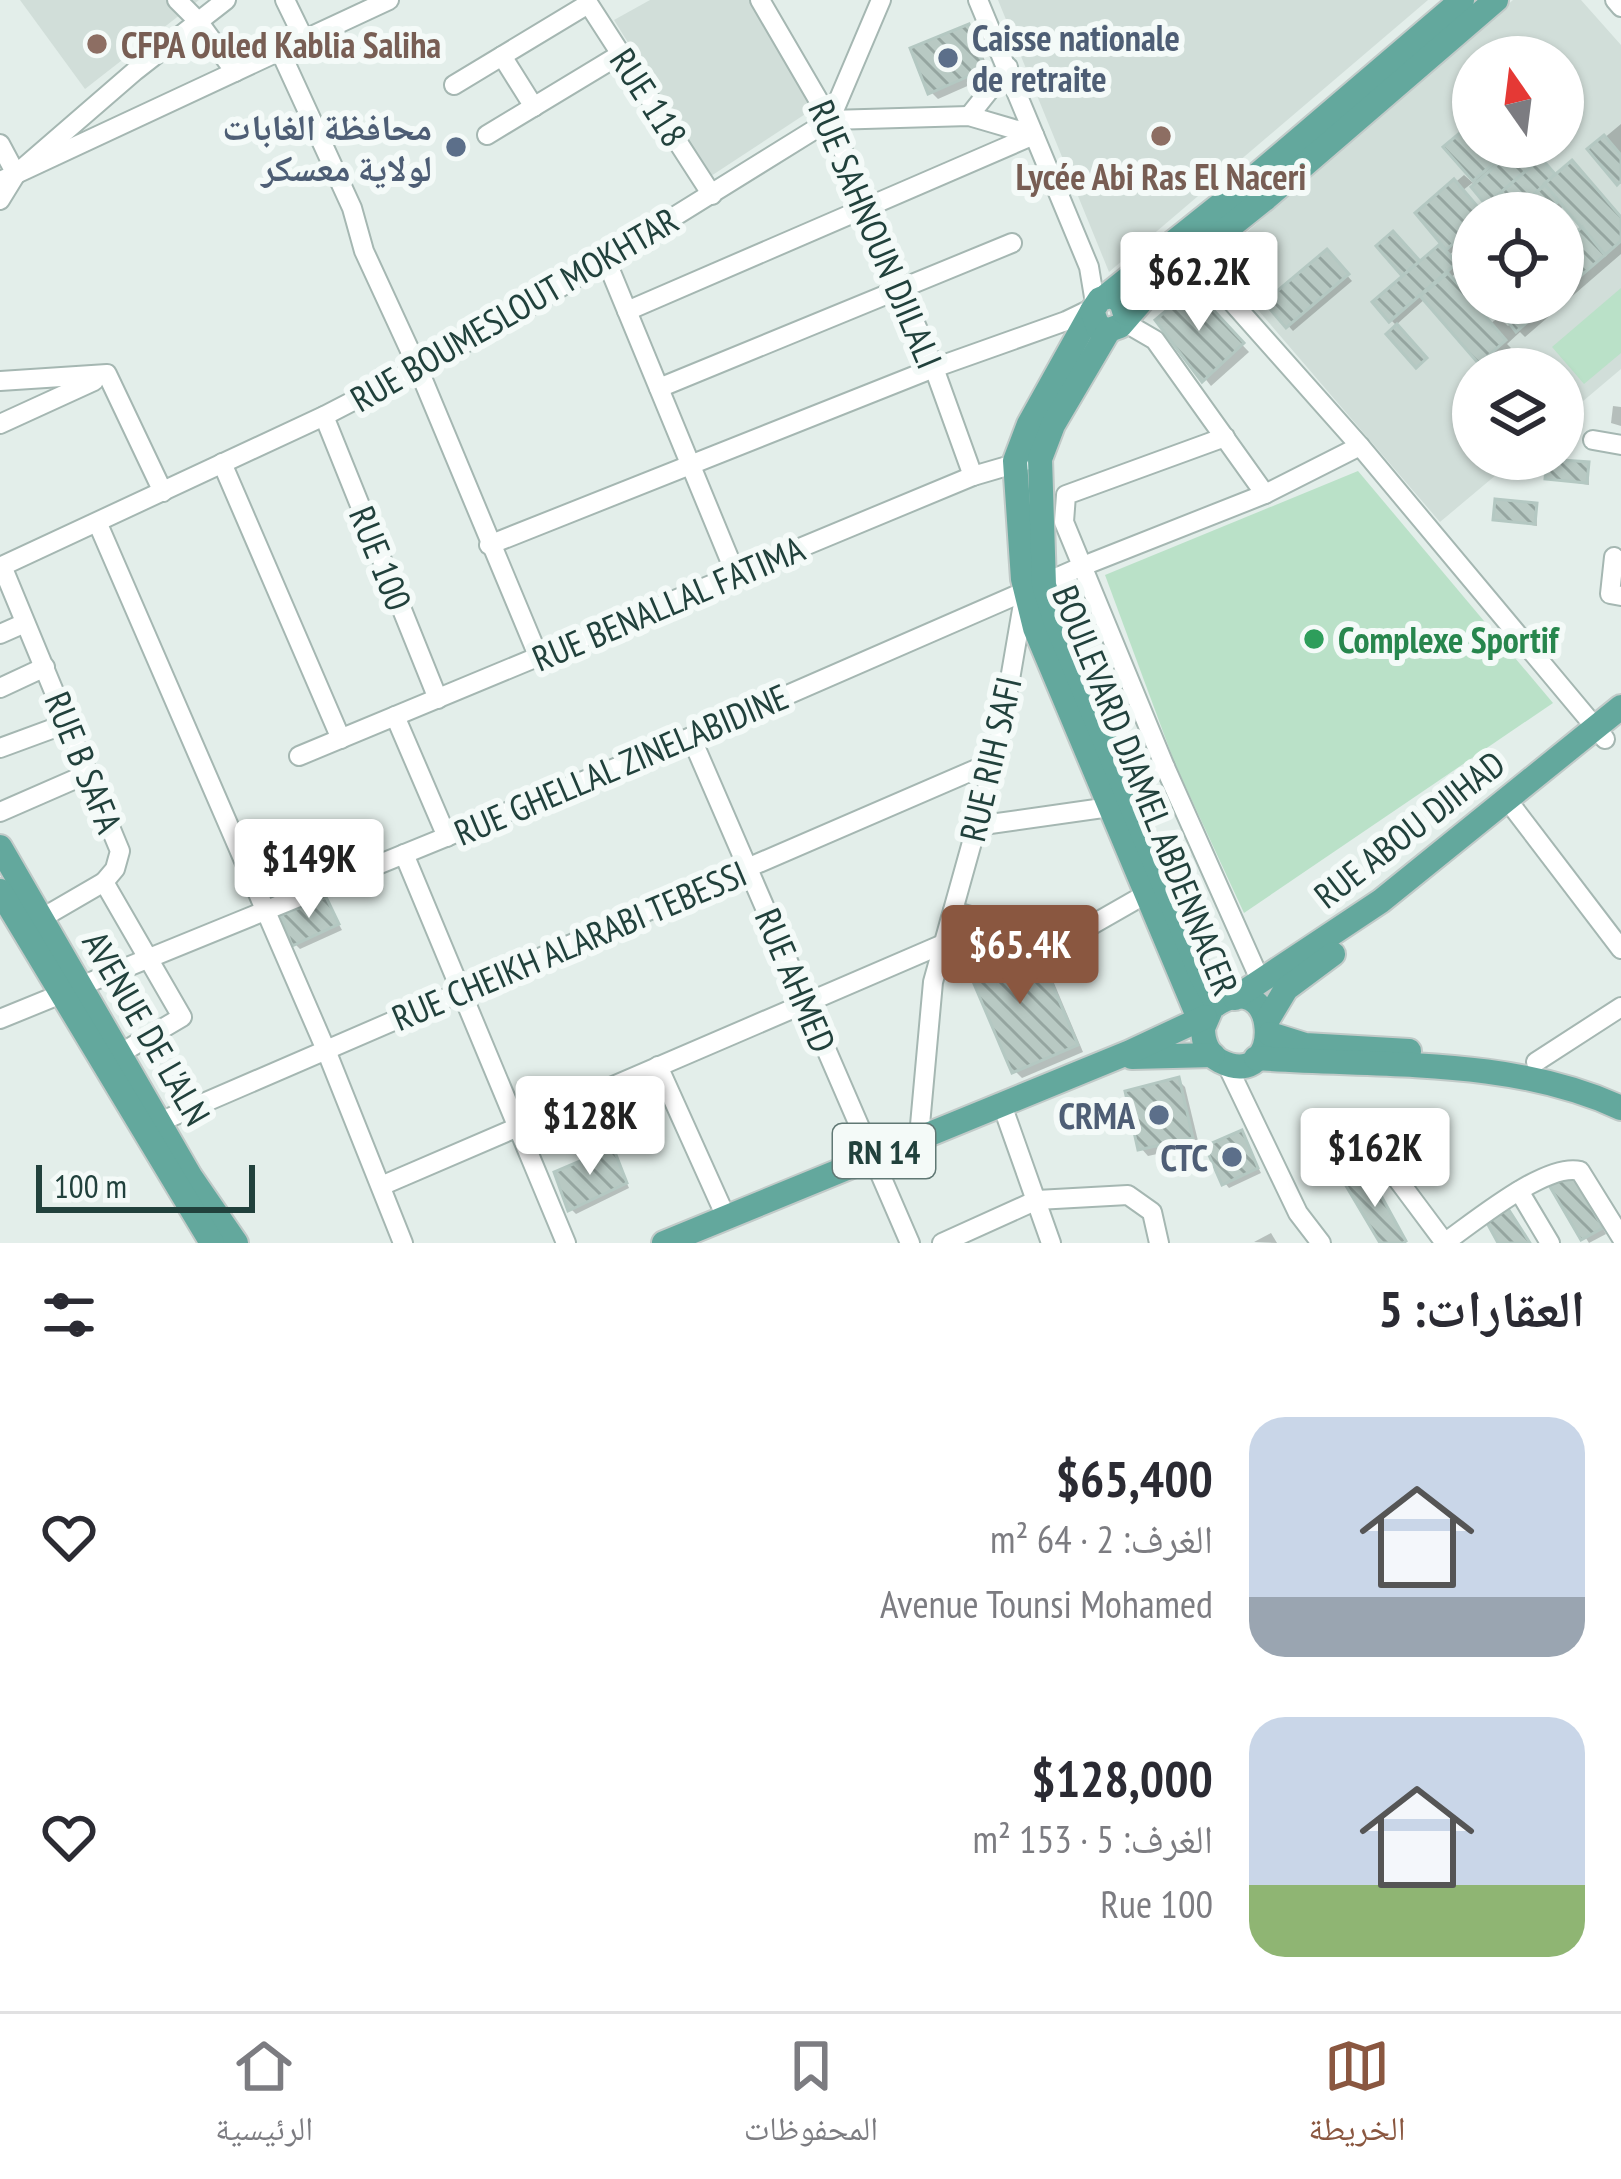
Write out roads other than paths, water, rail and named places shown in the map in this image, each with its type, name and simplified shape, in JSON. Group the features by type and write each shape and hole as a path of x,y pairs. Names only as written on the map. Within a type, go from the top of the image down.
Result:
{"main road":[{"name":"BOULEVARD DJAMEL ABDENNACER","path":"1212,1013 1147,894 1110,807 1034,589 1029,424 1108,309 1478,5"},
{"name":"BOULEVARD DJAMEL ABDENNACER","path":"1108,309 1145,295 1192,257 1258,189"},
{"name":"BOULEVARD DJAMEL ABDENNACER","path":"1034,589 1205,984 1212,1013"},
{"name":"RUE ABOU DJIHAD","path":"1236,1059 1269,1027 1279,998 1294,980 1350,943 1515,810 1607,731 1621,707"},
{"name":"RUE ABOU DJIHAD","path":"1212,1013 1369,910 1607,731"},
{"name":"AVENUE DE L'ALN","path":"0,847 212,1243"},
{"name":"AVENUE DE L'ALN","path":"0,891 122,1052 152,1126 236,1243"},
{"path":"1236,1059 1212,1013 1255,1003 1269,1027 1305,1045 1536,1062 1621,1093"},
{"name":"RN 14","path":"664,1243 1212,1013"},
{"name":"RN 14","path":"1106,1061 1160,1055 1520,1075 1574,1088 1621,1108"}],"street":[{"path":"177,0 235,72"},
{"path":"0,200 8,178 226,0"},
{"path":"286,0 305,41"},
{"path":"8,178 389,0"},
{"name":"RUE SAHNOUN DJILALI","path":"760,0 830,120 934,368 973,476"},
{"path":"978,0 1108,309 1155,340 1265,494"},
{"path":"1615,0 1621,7"},
{"path":"454,85 587,2"},
{"name":"RUE 118","path":"587,2 712,195"},
{"path":"875,4 830,120 969,116 1034,135"},
{"path":"280,51 538,658"},
{"path":"487,135 621,54"},
{"path":"502,56 534,106"},
{"path":"969,116 1008,68"},
{"name":"RUE BOUMESLOUT MOKHTAR","path":"1,567 324,416 498,326 830,120"},
{"path":"627,311 1034,135"},
{"path":"0,144 8,178"},
{"path":"658,388 1012,243"},
{"path":"1192,257 1607,731"},
{"path":"606,260 736,575"},
{"path":"489,545 934,368 1108,309"},
{"path":"0,381 107,374"},
{"path":"0,424 107,374"},
{"path":"107,374 163,492"},
{"name":"RUE 100","path":"324,416 438,699"},
{"path":"1226,437 1066,495 1064,522 1165,767 1261,982"},
{"path":"1593,440 1621,445"},
{"name":"RUE GHELLAL ZINELABIDINE","path":"0,1019 691,737 1083,566 1265,494 1360,446"},
{"name":"RUE BENALLAL FATIMA","path":"299,756 973,476 1027,460"},
{"path":"222,463 341,739"},
{"path":"98,524 326,1050 403,1243"},
{"path":"1614,557 1610,594 1621,596"},
{"name":"RUE B SAFA","path":"1,567 120,851 115,869 104,882 182,1017 122,1052"},
{"name":"RUE RIH SAFI","path":"920,1136 933,982 995,761 1034,589"},
{"path":"0,634 26,623"},
{"path":"0,688 45,667"},
{"path":"395,716 447,837"},
{"path":"0,748 68,723"},
{"name":"RUE AHMED","path":"691,737 910,1243"},
{"name":"RUE CHEIKH ALARABI TEBESSI","path":"152,1126 995,761"},
{"path":"1120,782 1165,767"},
{"path":"0,812 87,774"},
{"path":"976,826 1110,807"},
{"path":"1515,810 1621,949"},
{"path":"404,854 566,1243"},
{"path":"42,918 104,882"},
{"path":"953,910 1040,936 1090,926 1147,894"},
{"path":"381,1186 943,944"},
{"path":"1536,1062 1621,1007"},
{"path":"1236,1059 1250,1113 1298,1214 1322,1243"},
{"path":"658,1066 726,1217"},
{"path":"1001,1102 1051,1243"},
{"path":"1398,1180 1444,1243 1562,1169 1580,1171 1620,1236 1606,1243"},
{"path":"1519,1192 1550,1243"},
{"path":"942,1243 1037,1200 1128,1195 1152,1212 1159,1243"}],"place":[{"name":"CFPA Ouled Kablia Saliha","path":"97,44"},
{"name":"Caisse nationale de retraite","path":"948,58"},
{"name":"Lycée Abi Ras El Naceri","path":"1161,136"},
{"name":"محافظة الغابات لولاية معسكر","path":"456,147"},
{"name":"Complexe Sportif","path":"1314,639"},
{"name":"CRMA","path":"1159,1115"},
{"name":"CTC","path":"1232,1157"}]}
